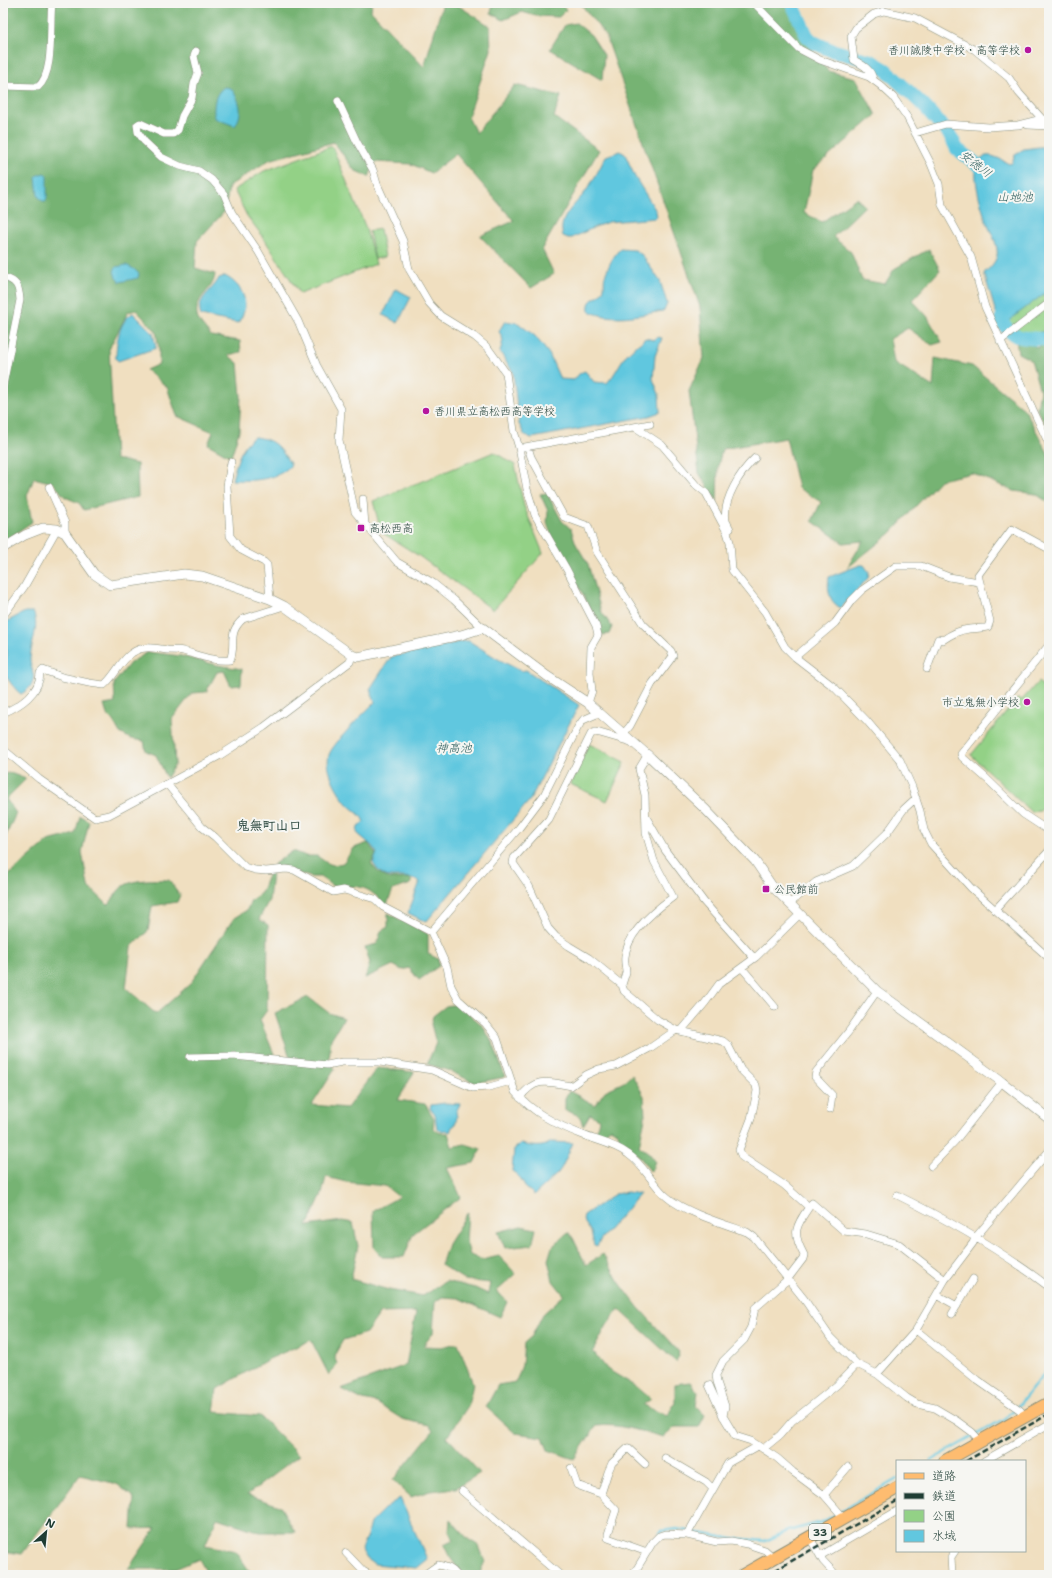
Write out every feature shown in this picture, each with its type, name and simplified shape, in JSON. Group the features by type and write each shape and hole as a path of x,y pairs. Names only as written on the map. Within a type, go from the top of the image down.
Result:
{"main road":[{"path":"947,1460 1049,1403"},
{"name":"33","path":"743,1575 896,1489"}],"street":[{"path":"3,86 38,87 43,83 48,66 52,3"},
{"path":"754,3 799,49 820,60 869,77 893,97 907,117 916,133 936,178 942,205 971,257 975,277 985,307 1049,444"},
{"path":"873,80 873,75 866,67 854,60 851,36 856,28 874,14 884,11 916,18 975,50 1009,78 1019,93 1045,119"},
{"path":"196,51 194,56 198,73 194,84 192,98 182,116 178,130 173,134 164,134 140,123 137,125 138,132 144,141 161,157 180,166 199,171 212,180 224,194 232,213 258,251 298,321 317,366 341,409 339,440 355,512 365,525 398,562 433,582 483,628 547,676 588,703 648,754 706,810 755,861 772,886 788,904 877,991 1002,1082 1049,1119"},
{"path":"338,100 357,142 373,170 377,184 403,241 410,269 429,303 441,316 488,348 506,373 514,431 527,489 535,515 567,570 596,626 598,635 591,648 590,673 592,691 588,703"},
{"path":"1018,125 1045,119"},
{"path":"916,133 946,124 989,127 1018,125 1049,126"},
{"path":"3,277 13,281 19,288 20,300 3,385"},
{"path":"1000,341 1049,303"},
{"path":"519,448 650,424"},
{"path":"635,427 662,445 696,485 706,493 727,532 730,542 732,570 765,612 785,647 794,657 834,687 867,721 900,760 916,798 924,830 931,844 971,888 1049,958"},
{"path":"528,447 530,457 564,517 588,526 597,552 643,624 671,651 673,656 652,684 630,726 624,733"},
{"path":"730,542 732,540 732,534 726,521 726,508 735,484 748,464 755,458"},
{"path":"231,462 228,486 230,536 241,550 268,565 270,599"},
{"path":"49,487 65,523 65,533"},
{"path":"363,499 365,525"},
{"path":"3,548 26,535 43,528 57,529 65,533 94,574 110,585 184,574 202,576 270,599 284,606 352,655 358,657 461,635 483,628"},
{"path":"3,616 24,587 57,529"},
{"path":"927,669 938,639 943,640 956,632 968,629 982,629 988,627 990,621 978,575 1012,529 1049,550"},
{"path":"794,657 835,623 852,600 862,590 896,566 922,566 949,577 980,582"},
{"path":"3,713 15,708 31,695 40,680 40,673 42,670 76,680 104,685 132,653 142,648 154,647 180,650 223,661 230,660 232,656 233,634 238,624 243,620 284,606"},
{"path":"1049,645 961,754 962,757 1023,814 1049,831"},
{"path":"3,749 39,779 95,818 109,815 219,756 264,727 350,662 352,655"},
{"path":"431,932 519,828 544,794 583,720 600,713"},
{"path":"622,984 589,958 556,937 548,928 530,886 513,863 514,858 549,819 591,734 595,732 600,733 635,743"},
{"path":"648,754 639,769 645,795 646,833 654,861 673,897 653,912 639,927 628,946 625,957 626,972 622,984 624,991 658,1020 678,1030 723,1041 728,1045 741,1070 756,1084 751,1119 739,1150 742,1157 784,1185 809,1207"},
{"path":"166,784 202,827 215,837 245,867 266,871 286,869 294,870 333,892 344,890 375,899 383,907 431,932 447,967 451,986 458,998 486,1024 497,1038 515,1092 520,1098 540,1115 553,1122 611,1145 628,1154 667,1197 690,1211 747,1232 754,1237 787,1280 804,1299 830,1337 857,1364 877,1374 917,1404 935,1408 957,1421 972,1432 980,1441"},
{"path":"788,904 816,882 852,866 887,833 904,809 916,798"},
{"path":"645,815 665,850 704,902 754,958"},
{"path":"995,910 1049,851"},
{"path":"520,1098 533,1084 543,1081 571,1086 586,1075 599,1069 616,1066 650,1048 678,1030 705,1003 719,984 754,958 799,915"},
{"path":"742,968 774,1007"},
{"path":"830,1109 832,1095 815,1077 816,1072 849,1032 877,991"},
{"path":"190,1057 234,1056 327,1065 342,1062 380,1062 432,1070 473,1088 488,1087 511,1081"},
{"path":"931,1166 955,1141 1002,1082"},
{"path":"877,1374 916,1330 936,1294 973,1243 975,1238 1049,1151"},
{"path":"897,1195 931,1211 1049,1287"},
{"path":"723,1416 725,1406 716,1375 723,1362 744,1340 751,1328 755,1308 787,1280 804,1259 804,1255 798,1243 798,1223 812,1204 844,1231 866,1234 899,1244 945,1280"},
{"path":"952,1314 973,1279"},
{"path":"936,1294 957,1306"},
{"path":"916,1330 977,1380 1020,1410 1025,1417"},
{"path":"687,1535 728,1463 780,1435 792,1421 837,1385 857,1364"},
{"path":"708,1385 723,1416 735,1436 751,1441 778,1458 793,1472 824,1495 844,1518"},
{"path":"986,1460 1049,1424"},
{"path":"601,1494 612,1464 628,1448 645,1464"},
{"path":"665,1458 706,1482 713,1489"},
{"path":"824,1495 848,1467"},
{"path":"571,1468 577,1485 601,1494 616,1510 608,1538 647,1552"},
{"path":"462,1491 560,1575"},
{"path":"820,1556 896,1511"},
{"path":"633,1575 659,1536 665,1534 687,1535 717,1542 731,1541 747,1544 764,1550 774,1558"},
{"path":"810,1538 823,1561 836,1575"},
{"path":"952,1575 951,1557 954,1552"},
{"path":"346,1553 363,1571 370,1575"},
{"path":"424,1575 438,1565 447,1567 454,1571 457,1575"},
{"path":"374,1575 390,1575"}],"green space":[{"path":"3,3 372,3 371,11 424,67 443,3 454,3 490,26 491,50 468,117 476,133 515,85 561,96 554,117 599,150 542,249 554,274 531,288 480,236 514,221 456,154 431,173 411,164 375,162 369,177 354,170 334,142 269,160 229,186 225,211 197,241 195,268 215,274 214,280 198,303 197,316 201,324 211,336 240,341 241,352 228,355 238,363 241,396 239,431 231,457 208,444 213,432 177,416 167,387 146,370 159,364 159,349 156,331 136,310 128,312 109,349 115,459 137,464 138,497 84,510 79,503 65,497 53,483 34,478 27,496 32,522 3,542"},
{"path":"493,3 560,3 566,10 559,17 536,16 522,12 503,20 491,13"},
{"path":"580,3 797,3 801,36 828,71 856,78 876,115 813,170 804,213 822,222 856,198 865,206 833,237 851,252 862,280 885,284 894,269 929,249 940,270 912,300 927,316 942,342 932,345 908,328 890,339 894,362 933,387 935,358 972,366 1025,410 1049,455 1049,503 1036,494 1014,491 972,473 940,480 891,533 847,568 863,541 843,543 812,521 821,502 798,488 786,438 722,449 718,466 717,501 699,473 689,391 704,358 700,307 606,36"},
{"path":"576,23 591,35 604,55 602,80 550,49 565,25"},
{"path":"332,146 365,226 376,264 300,294 261,234 247,216 234,190 264,171"},
{"path":"380,229 385,257 375,259 369,231"},
{"path":"1049,288 1049,330 1012,338 1001,323"},
{"path":"1049,334 1049,427 1046,426 1037,409 1040,391 1031,360 1018,353 1016,340 1030,342 1037,348 1044,344 1045,335"},
{"path":"494,452 515,465 524,506 543,553 493,610 419,556 381,532 373,501"},
{"path":"547,493 562,521 571,529 576,544 588,564 601,611 612,627 609,634 602,635 597,621 552,537 547,523 548,511 540,494"},
{"path":"148,652 181,656 217,665 242,669 241,685 231,686 224,671 217,672 206,692 192,693 172,719 175,764 167,778 156,755 146,751 144,741 131,739 120,733 113,721 107,715 104,705 115,703 114,683 130,663"},
{"name":"市立鬼無小学校","path":"1038,682 1049,691 1049,800 1040,811 1031,812 971,755 1018,698 1022,700"},
{"path":"589,744 625,762 607,801 570,784"},
{"path":"10,773 26,779 6,799 16,813 5,838 3,838 3,774"},
{"path":"80,816 89,821 82,852 88,886 108,905 122,887 139,881 169,880 180,895 177,902 152,906 148,931 131,947 126,988 156,1014 190,984 234,918 247,910 251,900 261,893 269,873 272,874 269,900 259,919 268,925 267,1010 260,1020 274,1054 269,1063 292,1063 275,1013 308,997 329,1013 344,1018 331,1039 329,1061 335,1069 312,1105 347,1108 377,1068 414,1072 398,1100 425,1104 434,1118 433,1128 440,1133 448,1133 452,1147 465,1144 481,1149 474,1163 447,1168 461,1197 413,1234 404,1257 382,1257 374,1248 373,1211 399,1197 385,1186 346,1182 326,1177 322,1194 307,1226 342,1221 353,1223 358,1246 351,1279 389,1290 423,1296 446,1281 475,1288 488,1294 490,1283 465,1280 441,1265 448,1244 468,1212 466,1241 470,1255 482,1260 499,1256 516,1274 497,1291 507,1302 500,1317 458,1298 442,1297 435,1302 433,1333 423,1346 441,1347 458,1343 473,1384 468,1406 447,1437 480,1473 456,1488 430,1491 411,1497 393,1480 433,1431 429,1425 402,1419 377,1403 363,1400 341,1389 406,1365 416,1312 380,1313 366,1333 343,1340 334,1356 337,1364 329,1375 311,1340 267,1360 217,1389 214,1412 260,1416 299,1455 247,1495 280,1506 295,1532 260,1532 217,1518 205,1545 236,1551 252,1575 208,1575 199,1559 175,1569 128,1569 156,1528 132,1529 134,1498 117,1484 80,1475 22,1554 3,1551 3,880 48,841 75,834"},
{"path":"368,843 376,854 371,864 376,870 385,877 393,879 411,878 411,884 393,890 386,907 376,896 365,889 352,886 337,889 320,877 311,877 276,867 274,864 293,851 306,856 317,856 333,865 343,863 354,848"},
{"path":"388,913 428,934 428,954 438,959 439,966 419,980 409,968 402,970 393,965 365,978 370,963 365,947 377,944 381,931 388,927"},
{"path":"458,1004 483,1026 494,1046 505,1077 475,1083 450,1071 427,1064 436,1043 431,1024 433,1016 446,1006"},
{"path":"632,1075 644,1096 645,1118 639,1146 649,1153 655,1161 651,1172 639,1156 620,1143 618,1132 610,1128 601,1136 596,1133 599,1119 590,1114 583,1126 580,1116 565,1110 565,1098 569,1091 595,1105 605,1091 624,1082"},
{"path":"521,1226 536,1229 532,1245 505,1248 498,1232"},
{"path":"568,1232 573,1238 586,1265 603,1254 619,1282 638,1307 679,1352 676,1362 619,1309 607,1325 593,1351 607,1369 637,1387 651,1399 643,1405 667,1416 675,1403 675,1384 690,1382 698,1392 696,1406 705,1415 699,1427 675,1427 664,1437 622,1427 605,1425 596,1426 574,1459 548,1450 543,1437 515,1433 486,1407 498,1385 516,1382 522,1365 524,1343 532,1336 543,1314 564,1295 553,1281 548,1260 552,1247"},
{"path":"450,1519 468,1539 479,1546 485,1561 479,1575 463,1575 449,1556 444,1545 454,1540 449,1532"}],"water":[{"path":"224,87 231,88 239,102 240,111 238,121 235,126 214,118 214,105 216,97 220,90"},
{"name":"山地池","path":"1049,147 1049,290 1007,322 1001,323 995,310 984,273 995,261 997,256 997,247 986,221 979,197 976,168 978,161 986,156 993,156 1009,164 1012,163 1015,154 1024,149"},
{"path":"620,151 625,154 635,177 656,211 656,218 608,222 572,238 563,236 563,223 568,212 589,187 606,156"},
{"path":"44,173 47,175 47,198 46,201 42,201 38,196 36,177"},
{"path":"620,249 635,250 642,255 660,281 667,303 663,311 635,316 616,317 589,311 589,303 600,295 603,290 604,278 613,258"},
{"path":"126,265 134,269 139,274 138,278 120,282 116,278 114,271 116,267"},
{"path":"225,276 237,285 244,296 244,309 238,323 201,316 200,305 202,300 219,278"},
{"path":"396,289 411,297 398,323 383,315"},
{"path":"133,313 153,333 156,348 118,361 116,359 116,353 119,333 124,321"},
{"path":"505,321 518,323 535,336 549,354 560,379 574,380 580,373 585,371 594,382 607,383 626,355 645,338 654,340 658,337 662,338 655,356 653,379 659,394 660,412 649,416 532,438 525,436 519,424 513,372 500,352 503,340 499,331"},
{"path":"254,437 267,440 276,445 291,465 279,474 271,477 255,480 232,480 237,462 245,445"},
{"path":"860,565 864,565 869,572 868,578 841,608 831,599 828,586 829,577"},
{"path":"25,612 33,612 36,623 30,659 33,680 30,687 21,694 16,690 3,670 7,655 4,631 6,622"},
{"name":"神高池","path":"469,641 521,671 526,670 579,705 530,800 426,922 408,913 420,882 411,878 386,876 378,870 373,863 377,853 371,845 357,833 358,826 364,822 363,819 346,803 338,790 332,779 328,761 331,750 336,743 375,702 370,689 391,657"},
{"path":"445,1103 460,1104 456,1112 457,1117 455,1125 452,1127 450,1132 446,1130 441,1131 438,1129 435,1114 430,1109 431,1105"},
{"path":"551,1142 573,1143 558,1173 534,1195 526,1189 521,1179 512,1171 514,1149 521,1144 544,1146"},
{"path":"627,1192 640,1194 601,1239 597,1246 594,1245 591,1232 583,1220 584,1215 615,1194"},
{"path":"400,1498 427,1559 416,1568 375,1564 367,1559 361,1549 366,1539 370,1523 386,1507"}],"waterway":[{"name":"安徳川","path":"792,3 807,36 813,42 831,50 871,61 886,70 923,105 950,135 957,149 991,175"},
{"name":"安徳川","path":"1007,305 1001,320 1011,333 1022,338 1049,340"},
{"path":"932,1460 1002,1420 1014,1411 1049,1368"},
{"path":"659,1533 661,1531 677,1529 722,1537 765,1541 788,1531 822,1522 896,1480"}],"railway":[{"path":"968,1460 1049,1414"},
{"path":"767,1575 896,1502"}],"place":[{"name":"香川誠陵中学校・高等学校","path":"1028,50"},
{"name":"香川県立高松西高等学校","path":"426,411"},
{"name":"高松西高","path":"361,528"},
{"name":"市立鬼無小学校","path":"1027,702"},
{"name":"公民館前","path":"766,889"}],"district":[{"name":"鬼無町山口","path":"269,825"}]}
